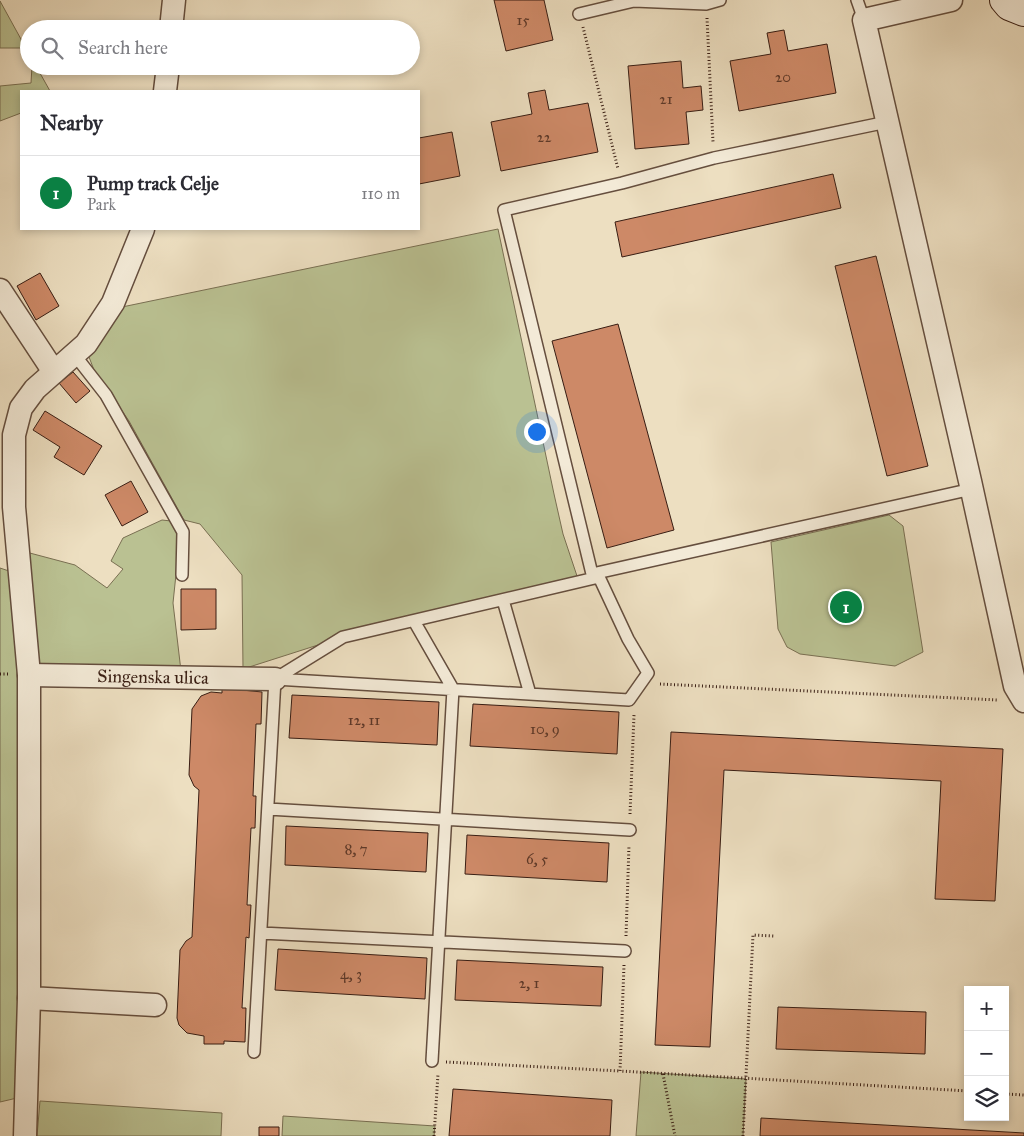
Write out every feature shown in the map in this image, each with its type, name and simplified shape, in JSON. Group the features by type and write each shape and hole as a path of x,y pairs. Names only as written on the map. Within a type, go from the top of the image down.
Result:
{"street":[{"path":"172,20 174,0"},
{"path":"951,0 861,10 972,489 1015,686 1015,701"},
{"path":"1004,0 1009,6 1024,12"},
{"path":"166,90 167,75"},
{"path":"25,1136 29,998 30,675 14,507 14,435 20,408 36,389 86,344 113,303 143,230"},
{"path":"0,290 54,372"},
{"name":"Singenska ulica","path":"30,675 275,679"},
{"path":"29,998 155,1005"}],"lane":[{"path":"580,14 634,1 706,4 720,0"},
{"path":"887,122 714,158 622,183 504,210 592,574 972,489"},
{"path":"74,354 106,394 184,532 182,575"},
{"path":"599,577 628,640 648,673 629,700 275,679 343,637 599,577"},
{"path":"503,600 530,694"},
{"path":"414,621 453,689 436,1062"},
{"path":"254,1052 275,679"},
{"path":"268,809 630,830"},
{"path":"260,933 625,951"}],"path":[{"path":"706,4 714,158"},
{"path":"580,14 622,183"},
{"path":"658,684 1015,701"},
{"path":"620,1071 635,707"},
{"path":"742,1135 753,935 774,936"},
{"path":"436,1062 964,1091"},
{"path":"434,1136 438,1072"},
{"path":"663,1074 675,1136"},
{"path":"1009,1094 1024,1095"}],"green space":[{"path":"0,1 20,37 20,48 0,48"},
{"path":"31,75 41,75 49,90 20,90 20,113 0,121 0,86 31,83"},
{"path":"498,229 563,534 579,582 343,637 243,669 242,575 200,524 184,520 129,421 94,370 89,357 93,348 122,307"},
{"path":"889,515 903,526 923,652 895,666 800,654 787,647 778,629 771,542"},
{"path":"162,520 171,521 180,536 173,603 181,671 54,668 36,663 26,552 75,565 107,588 123,569 111,561 123,538"},
{"path":"0,568 12,572 23,673 17,1098 0,1102"},
{"path":"641,1072 746,1079 743,1136 636,1136"},
{"path":"40,1101 222,1113 221,1136 37,1136"},
{"path":"283,1116 435,1126 434,1136 282,1136"}],"building":[{"path":"494,0 544,0 553,40 506,51"},
{"path":"784,30 788,51 827,44 836,93 739,111 730,61 771,54 767,33"},
{"path":"681,61 683,88 701,86 703,110 686,112 689,144 635,149 628,66"},
{"path":"545,90 549,110 588,103 598,152 501,171 491,122 532,114 528,93"},
{"path":"452,132 460,176 420,184 420,138"},
{"path":"833,174 841,208 622,257 615,222"},
{"path":"876,256 928,466 887,476 835,266"},
{"path":"40,273 59,306 36,320 17,286"},
{"path":"618,324 674,530 607,548 552,341"},
{"path":"73,372 90,391 76,403 59,383"},
{"path":"45,411 102,446 84,475 54,457 60,447 33,430"},
{"path":"131,481 148,512 122,526 105,495"},
{"path":"181,589 216,589 216,629 181,630"},
{"path":"222,688 262,692 261,724 256,724 253,796 256,796 255,828 251,828 247,905 251,905 249,938 246,937 242,1008 246,1008 245,1042 224,1041 224,1044 204,1044 204,1036 187,1033 179,1025 177,1018 180,950 186,941 192,937 199,790 194,786 189,775 192,709 201,696 211,692 222,693"},
{"path":"292,695 439,702 437,745 289,738"},
{"path":"473,704 619,712 617,754 470,746"},
{"path":"671,732 1003,749 995,901 935,899 941,781 724,770 710,1047 655,1045"},
{"path":"286,826 428,833 426,872 285,865"},
{"path":"467,835 609,843 607,882 465,874"},
{"path":"278,949 427,958 425,999 275,990"},
{"path":"457,960 603,967 601,1006 455,1000"},
{"path":"778,1007 926,1012 925,1054 776,1049"},
{"path":"453,1089 612,1100 610,1136 449,1136"},
{"path":"761,1118 1024,1133 1024,1136 760,1136"},
{"path":"259,1127 279,1127 279,1136 259,1136"}],"place":[{"name":"Pump track Celje","path":"846,607"}]}
